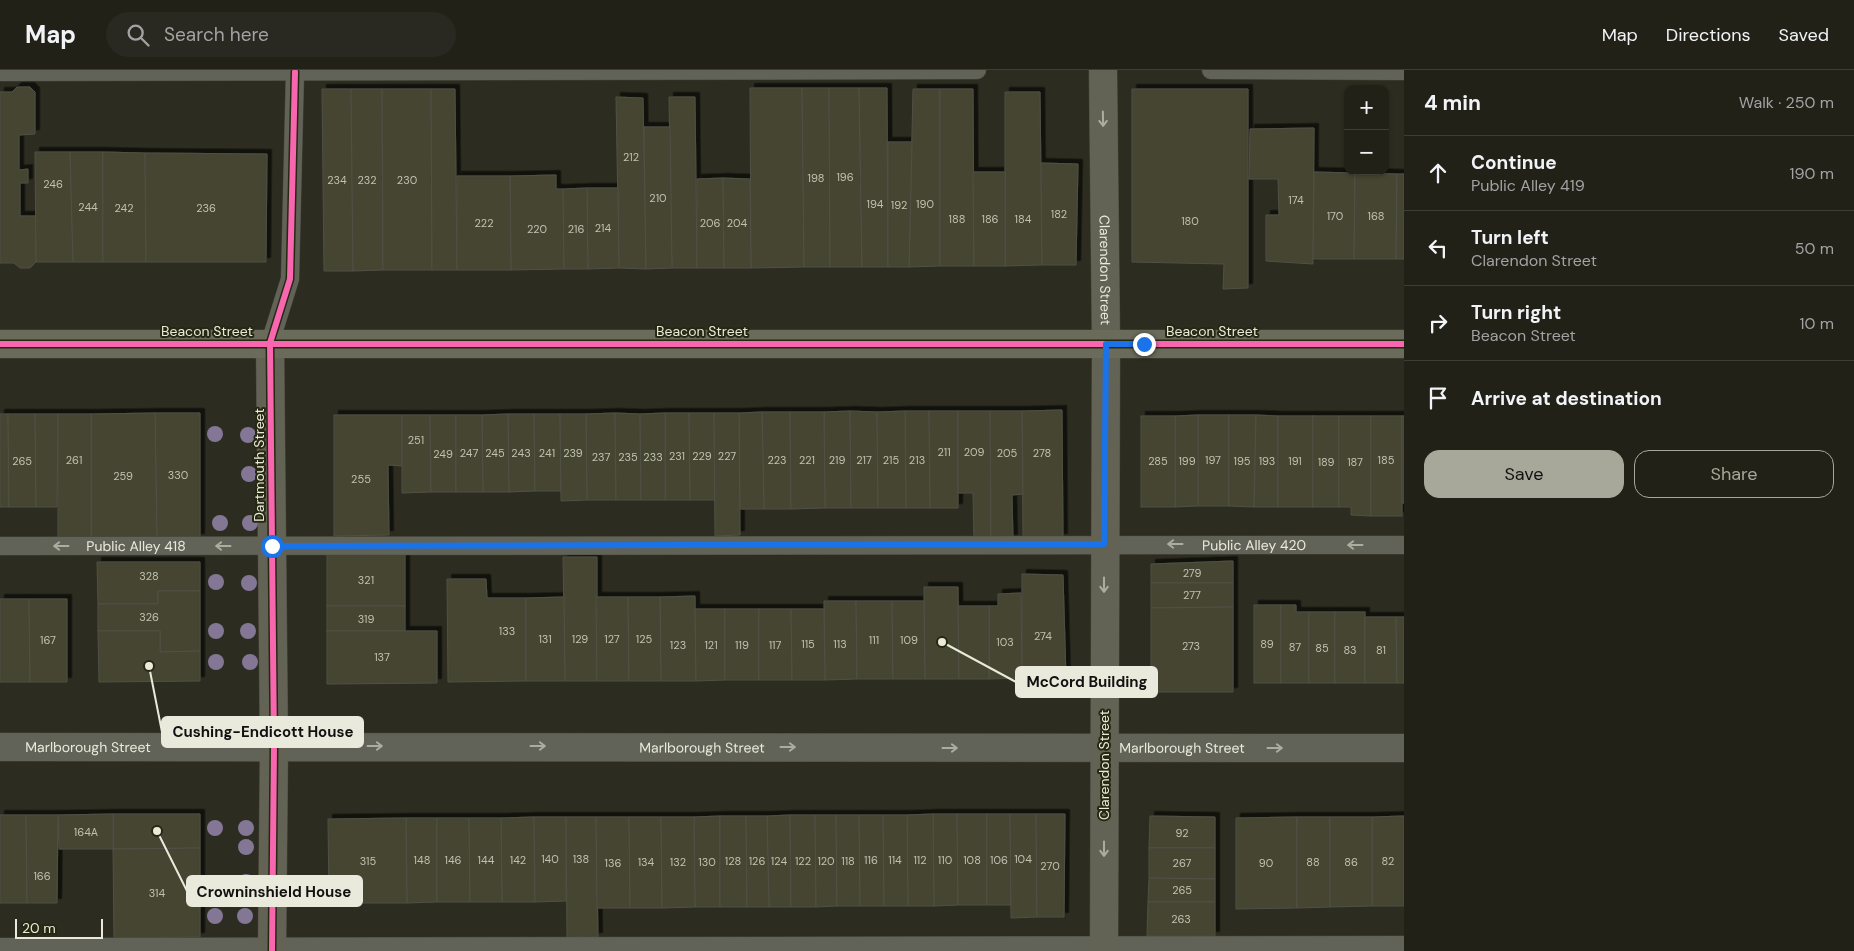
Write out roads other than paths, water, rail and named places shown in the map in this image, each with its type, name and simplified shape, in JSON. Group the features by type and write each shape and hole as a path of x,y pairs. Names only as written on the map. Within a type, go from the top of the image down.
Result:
{"main road":[{"name":"Clarendon Street","path":"1102,70 1106,344 1103,748 1104,948"},
{"name":"Dartmouth Street","path":"270,343 274,746 272,949"},
{"name":"Beacon Street","path":"0,344 1404,344"}],"street":[{"name":"Marlborough Street","path":"0,746 1404,748"}],"lane":[{"path":"0,72 977,70"},
{"path":"1211,70 1404,71"},
{"name":"Dartmouth Street","path":"270,343 290,279 295,72"},
{"name":"Public Alley 420","path":"272,546 1404,545"},
{"name":"Public Alley 418","path":"0,546 272,546"},
{"path":"0,947 272,949 1104,948 1404,945"}],"place":[{"name":"McCord Building","path":"942,642"},
{"name":"Cushing-Endicott House","path":"149,666"},
{"name":"Crowninshield House","path":"157,831"}]}
